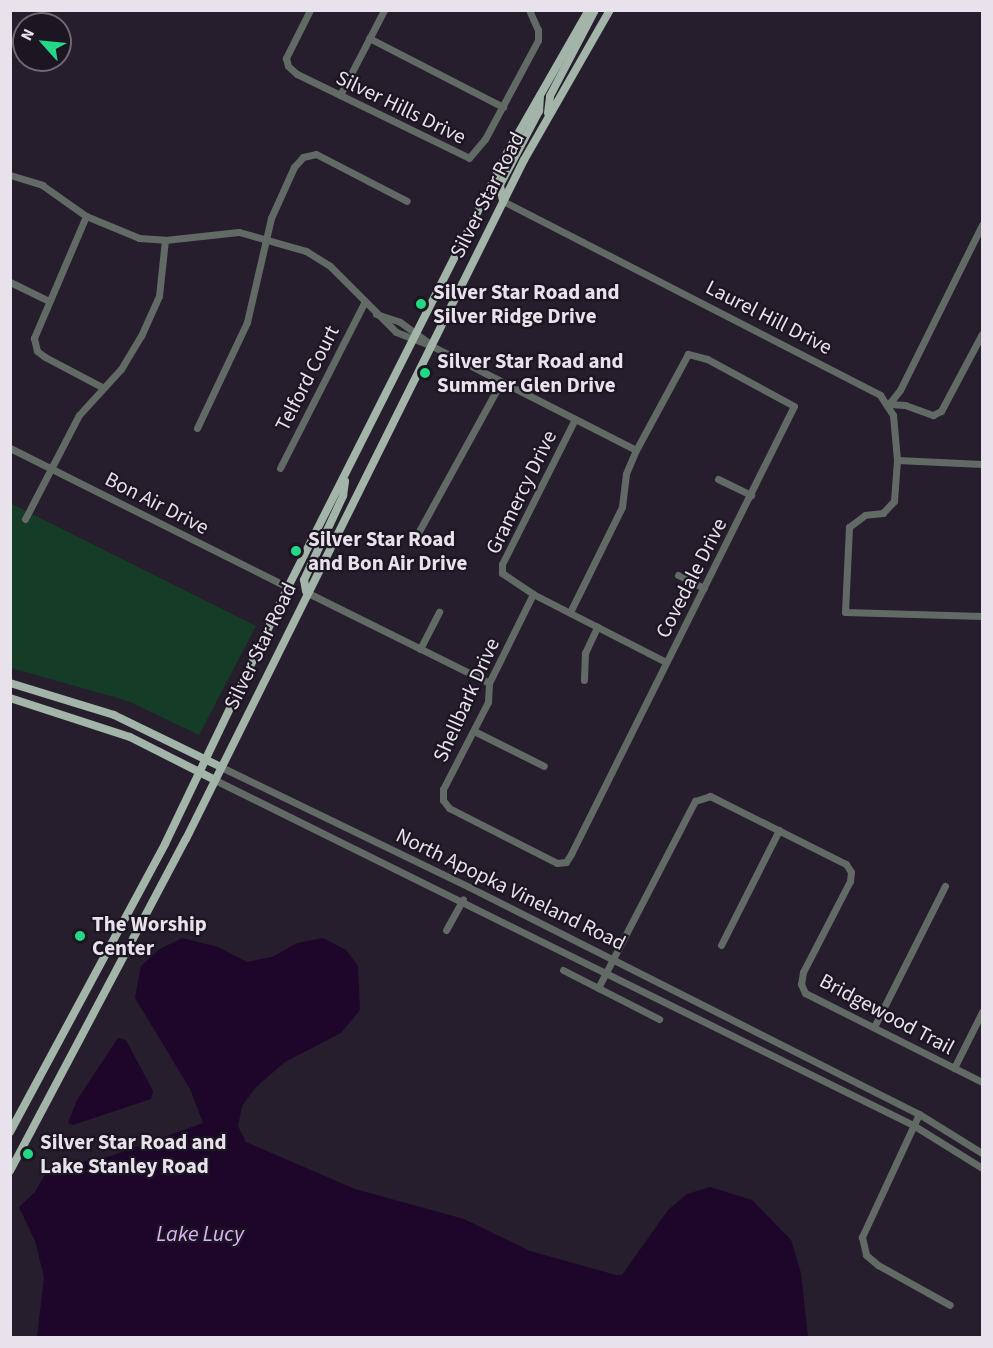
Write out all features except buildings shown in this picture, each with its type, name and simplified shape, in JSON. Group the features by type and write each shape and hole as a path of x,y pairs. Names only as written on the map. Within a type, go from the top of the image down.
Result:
{"main road":[{"name":"Silver Star Road","path":"10,1132 200,771 288,587 540,93 589,10"},
{"path":"547,119 550,96 595,10"},
{"name":"Silver Star Road","path":"10,1171 116,977 503,201 610,10"},
{"path":"503,201 500,185 539,111 540,93"},
{"path":"306,592 304,580 343,496 346,475"},
{"name":"North Apopka Vineland Road","path":"10,683 114,715 221,767"},
{"name":"North Apopka Vineland Road","path":"10,698 84,719 216,780"}],"street":[{"name":"Silver Hills Drive","path":"310,10 286,58 288,66 340,96 469,158 475,154 503,107 538,40 538,30 529,10"},
{"path":"340,96 384,10"},
{"path":"369,38 503,107"},
{"path":"197,428 247,322 264,236 286,185 303,157 316,154 407,201"},
{"path":"10,175 42,185 86,216 139,238 165,240 222,232 264,236 306,251 330,266 374,314 414,341 430,345 636,450 626,474 622,507 570,612"},
{"name":"Laurel Hill Drive","path":"503,201 868,386 889,404"},
{"path":"86,216 34,338 38,351 102,387"},
{"path":"982,225 900,390 889,404 897,460 890,508 865,515 849,527 845,612 982,616"},
{"path":"25,519 79,415 102,387 121,369 159,296 165,240"},
{"path":"10,282 49,301"},
{"name":"Telford Court","path":"280,468 363,303"},
{"path":"374,314 418,333 430,345"},
{"path":"889,404 906,405 933,416 941,411 982,334"},
{"name":"Covedale Drive","path":"557,863 566,862 571,854 794,406 707,359 688,354 636,450"},
{"path":"418,534 501,382"},
{"name":"Gramercy Drive","path":"575,419 502,564 502,573 510,581 533,594 666,662"},
{"name":"Bon Air Drive","path":"10,448 288,587"},
{"path":"897,460 982,464"},
{"path":"718,479 751,495"},
{"path":"678,575 704,588"},
{"path":"306,592 489,683"},
{"name":"Shellbark Drive","path":"533,594 489,683 488,702 443,789 443,800 449,808 557,863"},
{"path":"420,649 439,612"},
{"path":"584,680 585,653 597,627"},
{"path":"474,730 544,766"},
{"name":"North Apopka Vineland Road","path":"221,767 613,959 919,1114 982,1153"},
{"name":"North Apopka Vineland Road","path":"216,780 463,899 914,1125 982,1168"},
{"name":"Bridgewood Trail","path":"598,988 695,801 710,796 846,864 851,872 850,880 801,984 806,993 982,1082"},
{"path":"721,945 778,830"},
{"path":"874,1027 945,886"},
{"path":"446,930 463,899"},
{"path":"563,970 659,1019"},
{"path":"954,1068 982,1012"},
{"path":"919,1114 875,1205 862,1238 866,1255 878,1265 950,1305"}],"green space":[{"path":"10,503 256,626 199,735 128,701 11,668"}],"water":[{"name":"Lake Lucy","path":"182,938 218,947 247,962 272,957 297,943 323,938 346,950 358,966 360,1010 341,1033 285,1062 256,1087 242,1106 238,1126 246,1142 355,1189 464,1219 530,1251 616,1275 622,1275 668,1210 687,1194 710,1187 752,1200 791,1240 801,1273 808,1337 37,1337 44,1277 35,1241 19,1207 35,1192 48,1169 111,1156 203,1123 190,1089 135,998 141,966 158,950"},
{"path":"118,1038 126,1040 153,1091 151,1099 73,1125 68,1123 77,1100"}],"place":[{"name":"Silver Star Road and Silver Ridge Drive","path":"421,304"},
{"name":"Silver Star Road and Summer Glen Drive","path":"425,373"},
{"name":"Silver Star Road and Bon Air Drive","path":"296,551"},
{"name":"The Worship Center","path":"80,936"},
{"name":"Silver Star Road and Lake Stanley Road","path":"28,1154"}]}
